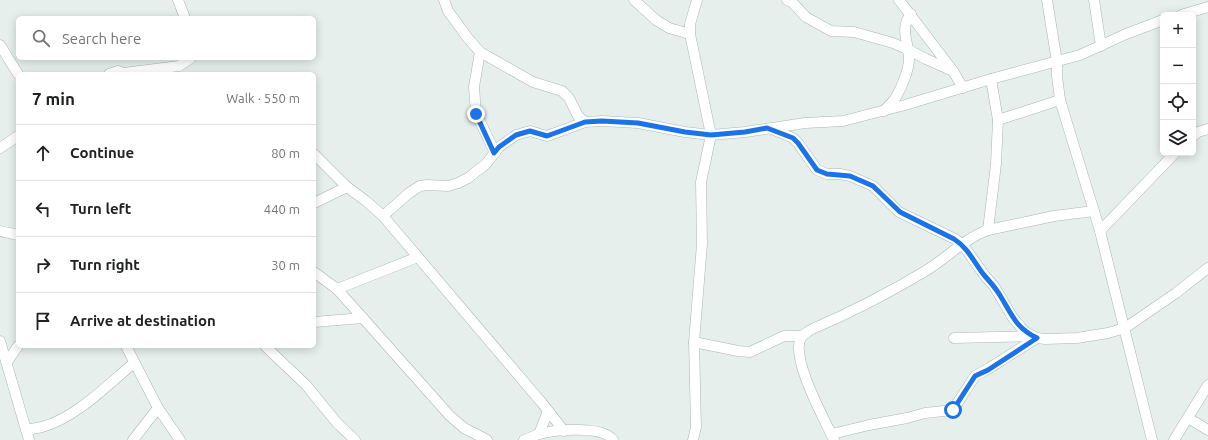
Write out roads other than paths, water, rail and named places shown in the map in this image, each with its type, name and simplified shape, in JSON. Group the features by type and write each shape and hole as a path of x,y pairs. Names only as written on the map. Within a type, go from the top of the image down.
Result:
{"street":[{"path":"178,0 185,16"},
{"path":"444,0 448,11 480,52 533,82 562,91 570,98 578,116 585,122"},
{"path":"634,0 656,20 669,28 690,34"},
{"path":"693,440 696,427 694,342 702,244 701,182 711,135 690,34 690,24 697,0"},
{"path":"787,0 792,2 806,17 831,31 854,32 893,43 953,71"},
{"path":"899,0 953,71 963,88"},
{"path":"1047,0 1057,62 1060,100 1100,231 1152,440"},
{"path":"1094,0 1101,46"},
{"path":"1191,12 1208,7"},
{"path":"884,111 896,97 907,71 909,58 904,28 906,20 911,14"},
{"path":"383,216 409,193 420,186 448,186 468,178 486,164 499,147 516,135 530,131 547,136 585,122 602,121 638,123 685,132 711,135 745,132 805,123 843,121 884,111 991,79 1080,55 1126,34 1160,21"},
{"path":"0,44 17,72"},
{"path":"480,52 474,87 476,114 494,153"},
{"path":"133,72 179,66 188,60"},
{"path":"988,230 996,164 998,120 991,79"},
{"path":"998,120 1060,100"},
{"path":"767,128 793,138 817,170 827,174 850,176 873,186 900,212 963,245 984,276 994,286 1019,325 1025,332 1035,337"},
{"path":"1196,134 1208,128"},
{"path":"0,148 16,137"},
{"path":"316,156 347,186 383,216 564,431"},
{"path":"1100,231 1172,156"},
{"path":"316,202 347,186"},
{"path":"1035,337 988,370 975,376 953,410 925,413 869,425 833,437 803,371 799,356 800,341 802,336 810,330 880,298 942,261 979,233 1054,216 1094,211"},
{"path":"0,231 16,235"},
{"path":"338,289 418,257"},
{"path":"954,338 1077,338 1108,333 1125,328 1176,294 1208,268"},
{"path":"316,273 338,289 450,416 464,428 487,440"},
{"path":"316,322 363,318"},
{"path":"694,342 750,352 784,336 802,336"},
{"path":"0,341 29,440"},
{"path":"6,362 16,348"},
{"path":"127,348 158,408 180,440"},
{"path":"268,348 306,385 337,423 355,440"},
{"path":"26,430 42,427 68,415 82,406 134,363"},
{"path":"1174,440 1208,385"},
{"path":"133,440 158,408"},
{"path":"540,434 548,411"},
{"path":"1188,418 1208,430"},
{"path":"524,440 540,434 577,430 609,435 613,440"}]}
